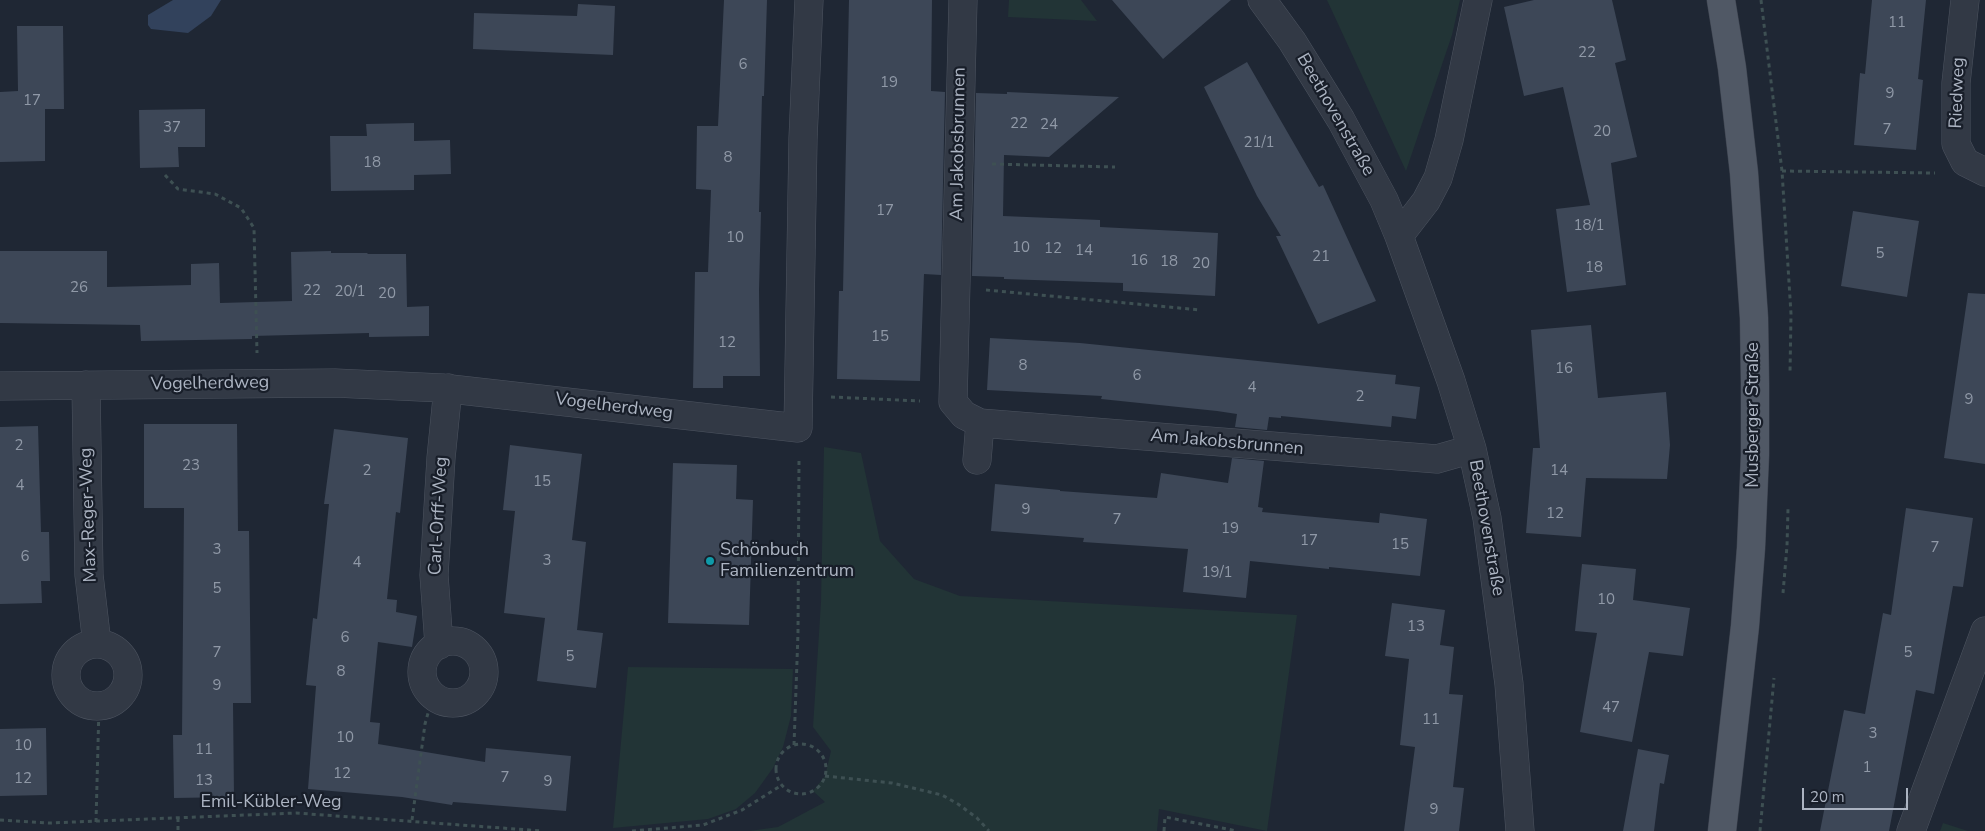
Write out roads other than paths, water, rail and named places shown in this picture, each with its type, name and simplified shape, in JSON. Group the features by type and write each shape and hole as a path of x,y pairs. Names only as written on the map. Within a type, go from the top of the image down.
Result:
{"main road":[{"name":"Musberger Straße","path":"1721,0 1732,68 1744,173 1754,318 1755,384 1755,455 1751,548 1745,626 1722,831"}],"street":[{"name":"Vogelherdweg","path":"0,386 335,383 448,388 798,428 803,139 810,0"},
{"name":"Am Jakobsbrunnen","path":"963,0 953,402 964,415 980,423 1437,459 1472,449"},
{"name":"Beethovenstraße","path":"1262,0 1292,41 1342,120 1384,200 1399,236 1451,381 1472,449 1487,518 1509,684 1520,831"},
{"path":"1399,236 1426,202 1438,178 1449,140 1478,0"},
{"name":"Riedweg","path":"1965,0 1956,92 1956,144 1975,167"},
{"name":"Max-Reger-Weg","path":"86,385 89,575 97,644"},
{"name":"Carl-Orff-Weg","path":"439,645 434,575 441,458 448,388"},
{"path":"977,460 980,423"},
{"path":"1911,831 1985,631"},
{"path":"449,641 459,642 469,645 477,652 482,661 483,681 478,691 471,698 462,702 451,703 441,701 426,687 423,668 431,651 439,645 449,641"},
{"path":"97,644 117,651 124,659 128,674 125,689 118,698 110,704 89,706 80,702 72,695 65,676 71,657 87,645 97,644"}],"water":[{"path":"173,0 221,0 211,16 188,33 151,29 148,25 148,15"}],"place":[{"name":"Schönbuch Familienzentrum","path":"710,561"}]}
